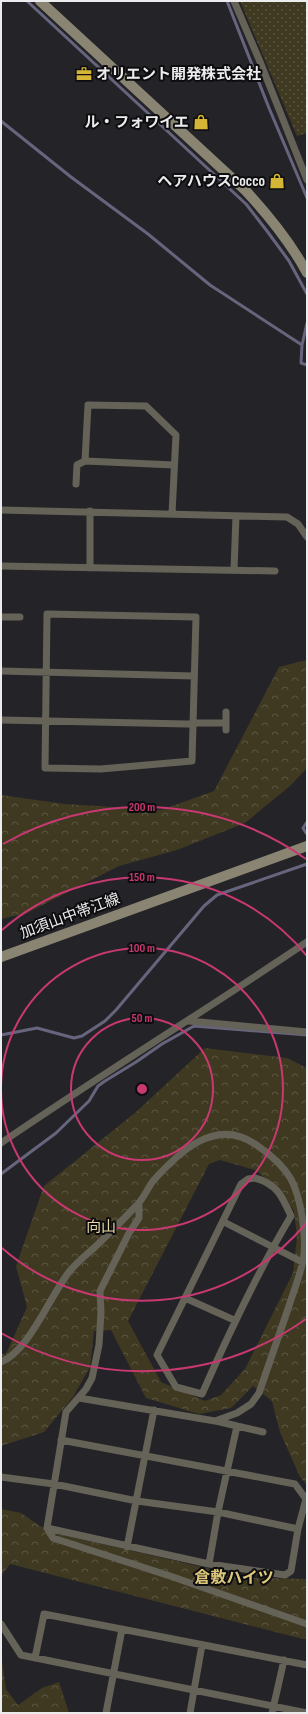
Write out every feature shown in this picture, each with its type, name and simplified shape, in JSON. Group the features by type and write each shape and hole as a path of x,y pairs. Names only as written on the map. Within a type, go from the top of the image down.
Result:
{"street":[{"path":"40,1 246,191 265,211 302,263 307,273"},
{"path":"234,1 261,64 307,180"},
{"path":"85,461 88,405 146,406 176,435 172,514"},
{"path":"76,484 77,466 85,461 174,465"},
{"path":"1,510 287,517 298,524 307,537"},
{"path":"90,511 90,568"},
{"path":"234,570 236,516"},
{"path":"1,566 275,571"},
{"path":"47,614 196,617 192,761 101,769 45,768 46,672 47,614"},
{"path":"1,617 20,617"},
{"path":"1,671 194,676"},
{"path":"1,720 193,723 226,727 226,712"},
{"name":"加須山中帯江線","path":"1,957 307,846"},
{"path":"1,1143 150,1044 189,1021 307,942"},
{"path":"189,1021 307,1032"},
{"path":"1,1362 17,1351 32,1332 56,1290 70,1270 139,1203 152,1183 173,1160 204,1139 221,1134 234,1134 248,1139 276,1159 285,1169 292,1181 297,1197 305,1237 299,1275 259,1393 251,1404 236,1413 215,1421"},
{"path":"255,1178 265,1181 281,1194 291,1216 234,1320 202,1394 176,1387 157,1355 224,1222 241,1184 248,1179 255,1178"},
{"path":"139,1203 139,1218 129,1233 100,1291 101,1312 99,1345 92,1378 79,1398 66,1412 47,1528 53,1538 173,1577 307,1624"},
{"path":"224,1222 302,1262"},
{"path":"185,1298 234,1320"},
{"path":"79,1398 215,1421 263,1432"},
{"path":"127,1547 154,1410"},
{"path":"209,1564 218,1512 238,1426"},
{"path":"47,1528 209,1564 285,1575 291,1572 298,1529 306,1499 295,1484 61,1440"},
{"path":"1,1477 54,1484 137,1501 218,1512 298,1529"},
{"path":"35,1658 44,1614 307,1665"},
{"path":"1,1624 21,1655 114,1673 273,1709 307,1713"},
{"path":"106,1713 122,1629"},
{"path":"190,1713 202,1645"},
{"path":"273,1709 284,1660"}],"green space":[{"path":"240,1 307,1 307,133 297,136"},
{"path":"307,660 307,768 290,786 245,823 177,850 119,866 27,913 1,919 1,795 65,804 161,810 214,791 279,667"},
{"name":"向山","path":"205,1048 287,1058 307,1068 307,1485 300,1477 280,1432 272,1401 253,1386 231,1408 199,1414 146,1398 111,1330 94,1331 90,1367 73,1397 44,1432 1,1446 1,1354 6,1354 27,1307 16,1266 44,1186 136,1112","holes":["220,1160 255,1170 280,1189 294,1211 297,1237 293,1273 245,1369 221,1395 205,1401 161,1382 128,1321 209,1164"]},
{"path":"1,1509 21,1513 40,1526 58,1534 250,1578 307,1579 307,1639 10,1564 1,1576"},
{"path":"1,1654 6,1689 18,1705 42,1688 59,1682 69,1713 1,1713"}],"waterway":[{"path":"27,1 246,204 289,261 307,294"},
{"path":"227,1 269,108 307,198"},
{"path":"1,121 71,177 148,234 210,285 302,345"},
{"path":"307,323 302,345 301,363 307,365"},
{"path":"306,833 303,828 307,822"},
{"path":"1,1035 37,1028 74,1038 82,1036 105,1021 116,1010 204,906 217,895 307,864"},
{"path":"1,1174 56,1133 89,1101 98,1086 162,1044 194,1026 307,1035"}],"place":[{"name":"オリエント開発株式会社","path":"84,74"},
{"name":"ル・フォワイエ","path":"201,122"},
{"name":"ヘアハウスCocco","path":"277,181"}],"district":[{"name":"倉敷ハイツ","path":"234,1578"}]}
